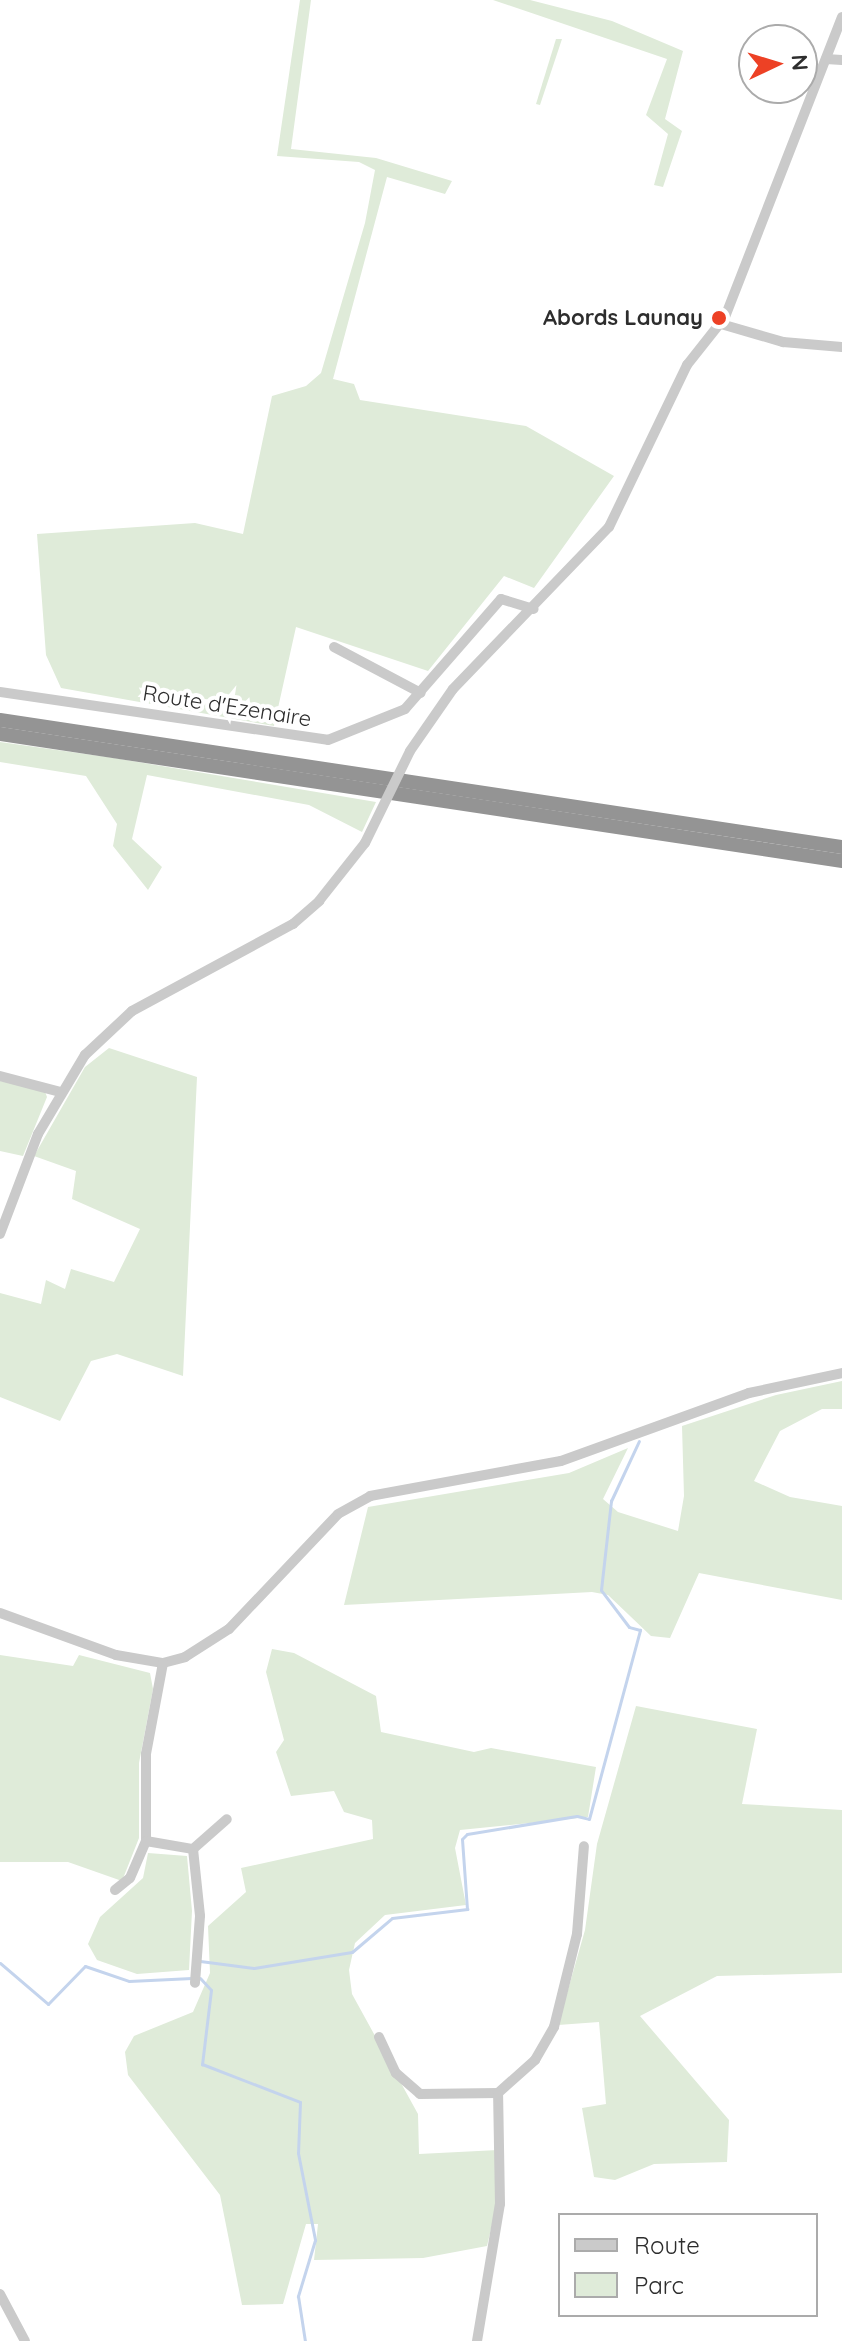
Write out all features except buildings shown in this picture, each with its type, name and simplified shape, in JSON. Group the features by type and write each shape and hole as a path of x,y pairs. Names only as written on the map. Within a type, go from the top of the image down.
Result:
{"highway":[{"path":"0,720 842,847"},
{"path":"0,734 842,861"}],"street":[{"path":"0,1234 60,1092 85,1055 132,1011 293,924 328,891 365,843 410,751 453,689 534,609 609,527 687,365 721,324 842,17"},
{"path":"826,59 842,59"},
{"path":"721,324 783,342 842,347"},
{"name":"Route d'Ezenaire","path":"0,692 314,741 344,736 383,721 421,693 489,607 510,598 534,609"},
{"path":"334,647 421,693"},
{"path":"0,1076 60,1092"},
{"path":"0,1613 116,1655 163,1663 185,1657 229,1629 338,1514 370,1496 561,1461 749,1393 842,1373"},
{"path":"115,1890 130,1878 146,1841 146,1754 163,1663"},
{"path":"193,1849 227,1819"},
{"path":"146,1841 193,1849"},
{"path":"379,2037 407,2088 440,2096 498,2093 535,2060 554,2027 577,1934 584,1846"},
{"path":"193,1849 200,1916 195,1983"},
{"path":"477,2341 500,2204 498,2093"},
{"path":"0,2294 25,2341"}],"green space":[{"path":"300,0 311,0 291,149 376,158 452,181 445,194 387,177 333,379 354,384 360,400 526,426 614,476 534,588 504,576 428,671 296,627 274,726 61,688 46,655 37,534 195,523 243,534 272,396 306,386 321,373 365,223 375,170 359,162 277,156"},
{"path":"493,0 530,0 612,21 683,51 665,119 682,131 663,187 654,185 668,134 646,115 667,59"},
{"path":"556,39 562,39 540,105 536,104"},
{"path":"0,742 376,802 362,832 309,805 147,775 132,839 162,867 148,890 113,846 117,824 86,776 0,762"},
{"path":"109,1048 197,1077 183,1376 117,1354 91,1361 60,1421 0,1397 0,1293 41,1304 46,1280 65,1289 71,1269 114,1282 140,1229 72,1199 76,1171 34,1156 85,1067"},
{"path":"0,1081 44,1089 47,1097 23,1156 0,1151"},
{"path":"842,1381 842,1409 822,1409 780,1431 754,1481 790,1497 842,1506 842,1600 699,1573 670,1638 651,1636 608,1595 592,1592 344,1605 368,1507 569,1473 628,1448 603,1499 618,1512 678,1531 684,1496 682,1426 776,1395"},
{"path":"272,1649 294,1653 376,1696 381,1732 474,1752 491,1748 596,1767 588,1817 460,1830 455,1848 466,1905 385,1915 355,1943 349,1970 352,1994 418,2114 419,2154 498,2150 497,2203 487,2246 423,2258 314,2260 318,2224 306,2224 283,2304 242,2305 220,2195 128,2075 125,2052 134,2036 193,2012 210,1973 208,1926 246,1892 241,1868 373,1839 372,1820 344,1812 334,1791 291,1796 276,1752 284,1740 266,1672"},
{"path":"0,1655 73,1666 79,1655 150,1673 153,1689 139,1763 139,1838 122,1881 68,1862 0,1862"},
{"path":"636,1706 757,1729 742,1804 842,1810 842,1973 717,1976 640,2016 729,2120 727,2162 654,2164 615,2180 594,2177 582,2108 606,2104 599,2022 558,2025 585,1930 597,1844"},
{"path":"148,1853 187,1856 192,1911 189,1970 137,1974 97,1960 88,1944 100,1917 143,1878"}],"waterway":[{"path":"200,1961 254,1968 352,1952 392,1918 467,1909 462,1839 467,1834 577,1816 589,1819 640,1630 629,1627 601,1590 611,1501 639,1441"},
{"path":"0,1963 48,2004 85,1966 129,1981 192,1978"},
{"path":"200,1978 211,1990 202,2064 300,2102 298,2153 315,2240 298,2296 305,2341"}],"place":[{"name":"Abords Launay","path":"719,318"}]}
